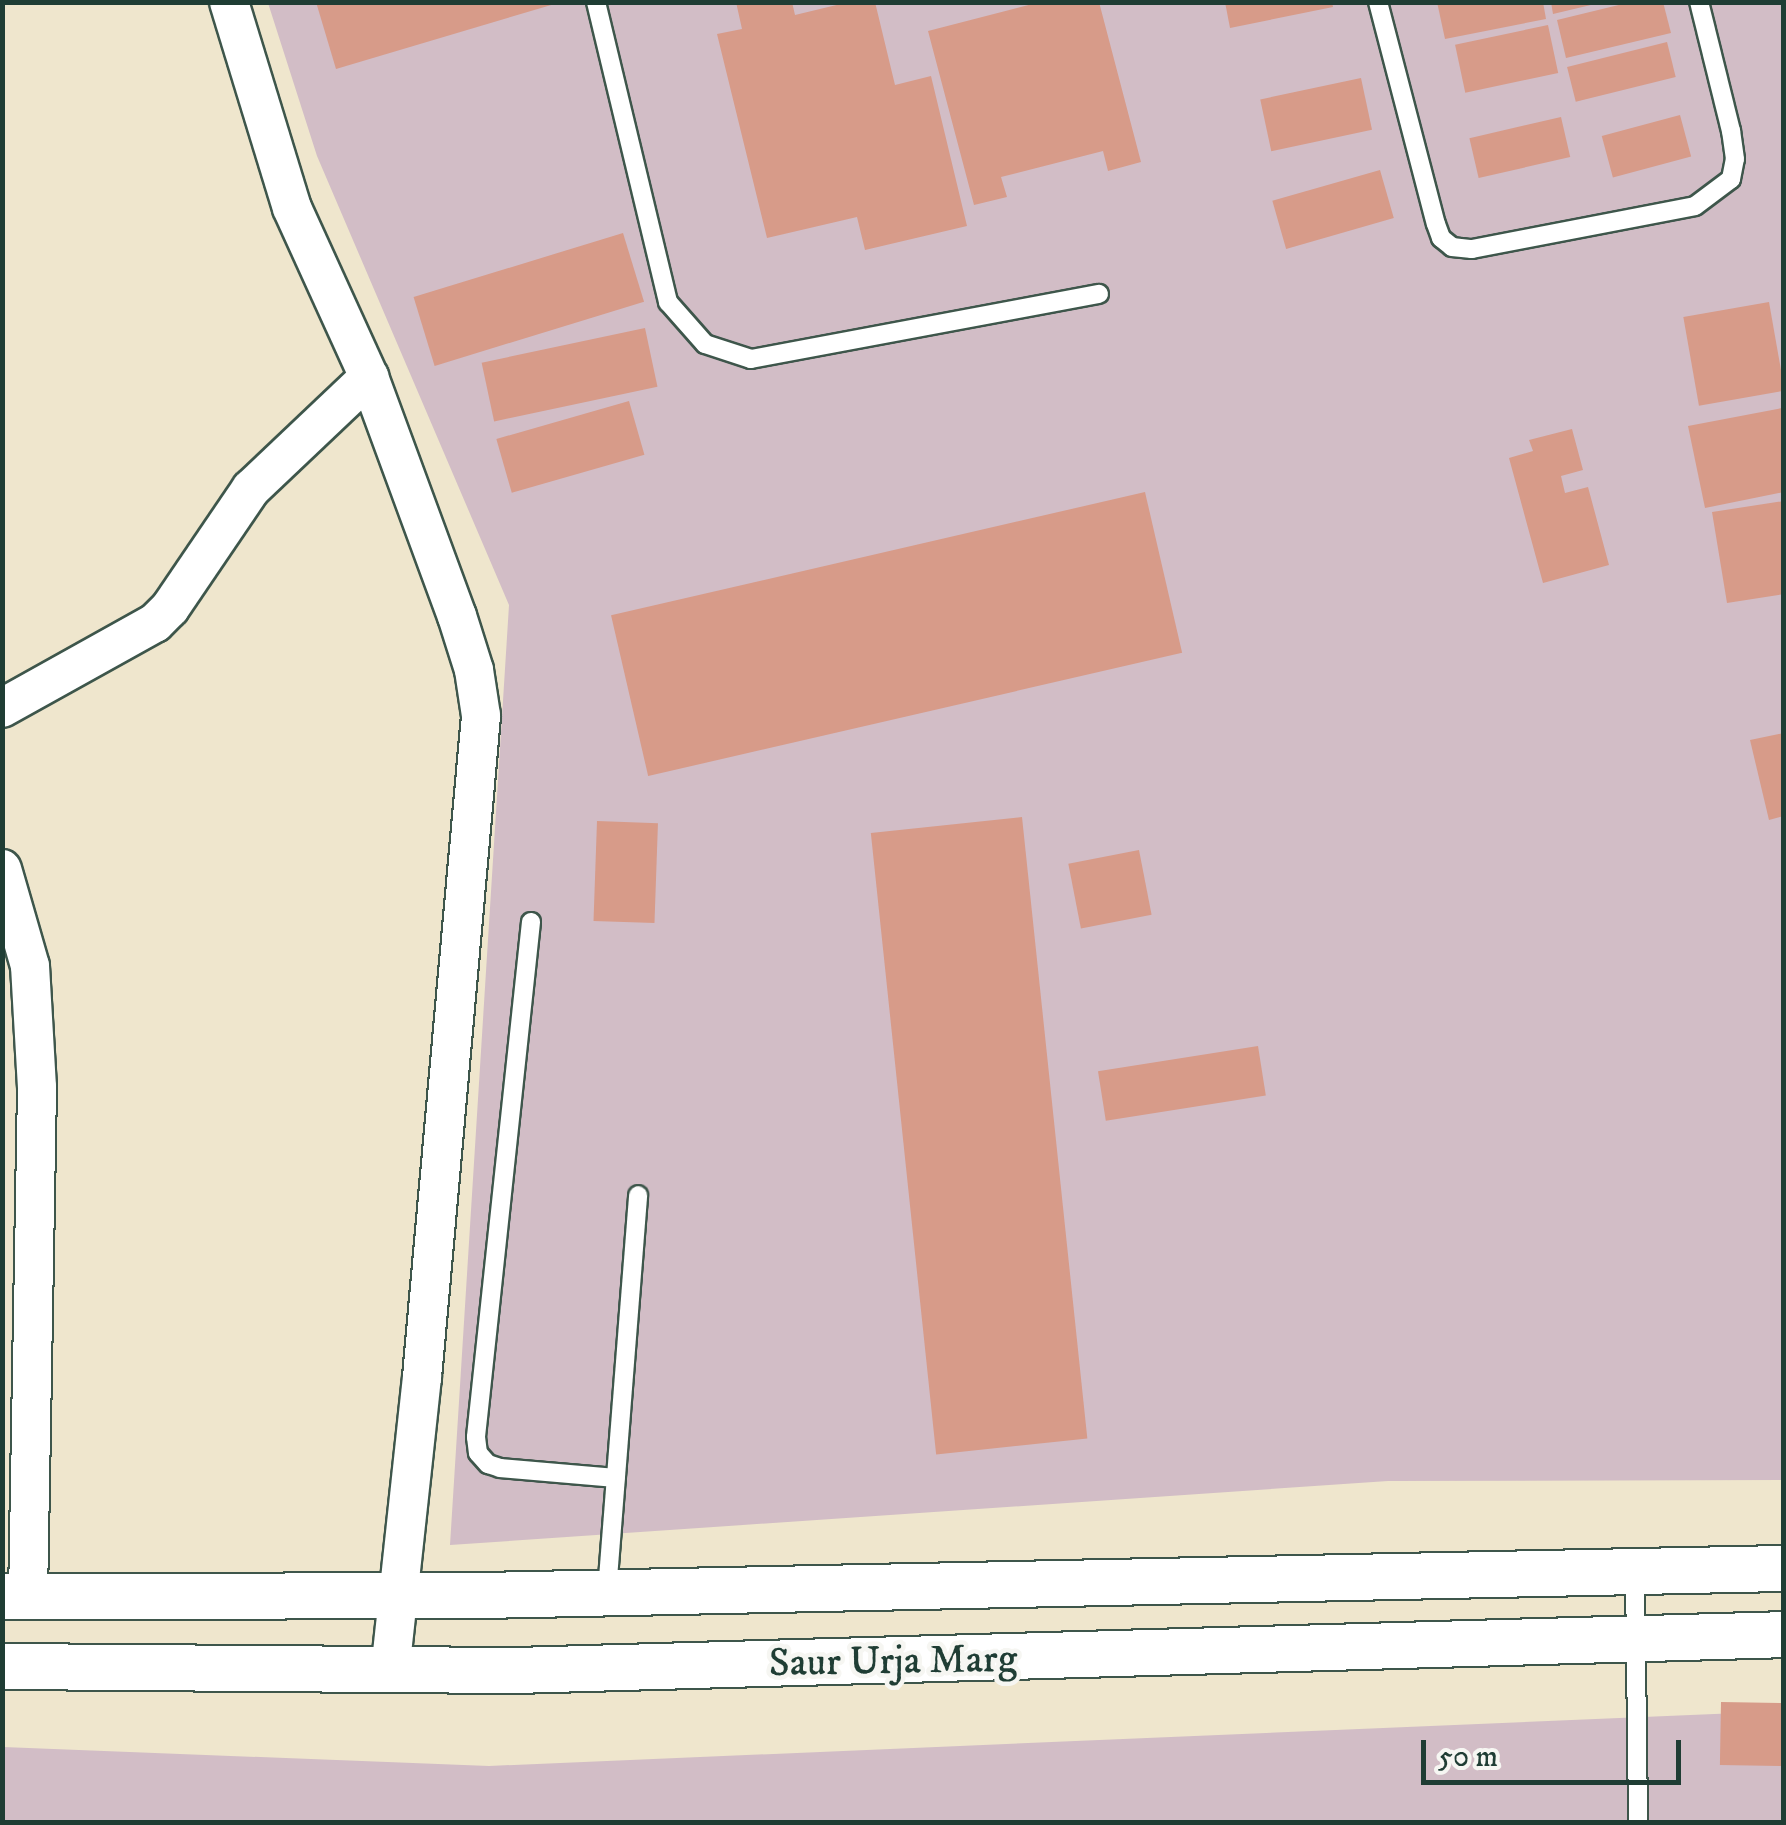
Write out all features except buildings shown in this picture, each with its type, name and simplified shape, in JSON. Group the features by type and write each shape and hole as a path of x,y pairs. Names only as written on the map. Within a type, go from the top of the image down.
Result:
{"street":[{"path":"229,2 292,208 369,377 457,616 474,670 481,716 390,1672"},
{"path":"2,708 155,623 170,608 251,490 369,377"},
{"path":"2,870 30,966 37,1087 16,1596"},
{"name":"Saur Urja Marg","path":"16,1596 607,1592 1784,1568"},
{"name":"Saur Urja Marg","path":"2,1666 390,1672 928,1662 1784,1634"}],"lane":[{"path":"596,2 668,302 704,344 750,359 1099,294"},
{"path":"1378,2 1436,224 1442,238 1452,246 1472,249 1695,206 1731,179 1736,158 1731,131 1698,2"},
{"path":"530,922 476,1437 478,1454 488,1464 500,1468 616,1478"},
{"path":"607,1592 638,1195"},
{"path":"1635,1571 1638,1822"}],"shaded area":[{"path":"268,3 1783,3 1783,1480 1388,1481 450,1545 509,605 317,156"},
{"path":"1783,1711 1783,1822 3,1822 3,1747 489,1766"}]}
